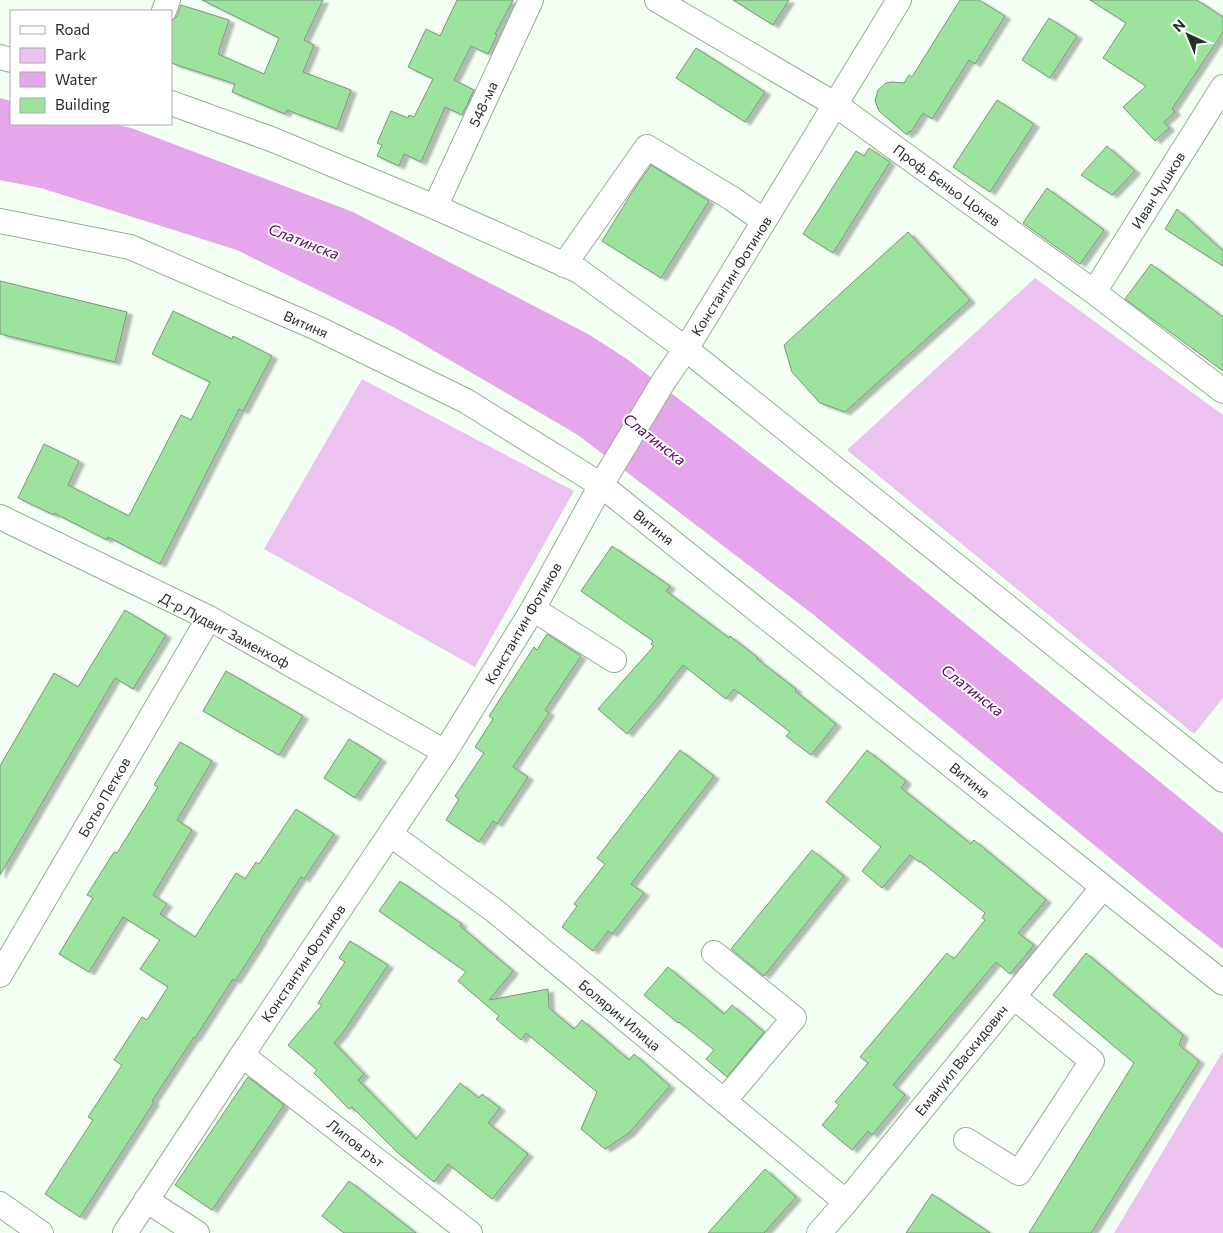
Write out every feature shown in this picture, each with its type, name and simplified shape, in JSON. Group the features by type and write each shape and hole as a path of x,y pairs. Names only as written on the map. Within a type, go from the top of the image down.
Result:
{"street":[{"name":"548-ма","path":"435,208 531,0"},
{"name":"Проф. Беньо Цонев","path":"657,0 836,105 1094,292 1223,391"},
{"name":"Константин Фотинов","path":"125,1233 446,752 533,609 606,478 665,379 686,348 899,0"},
{"name":"Иван Чушков","path":"1094,292 1223,87"},
{"path":"172,103 271,140 435,208 579,272 686,348 1223,780"},
{"path":"564,265 647,147 731,198 764,221"},
{"name":"Витиня","path":"0,221 130,247 317,328 466,401 606,478 1103,887 1223,983"},
{"name":"Д-р Лудвиг Заменхоф","path":"0,517 209,618 446,752"},
{"path":"533,609 614,660"},
{"name":"Ботьо Петков","path":"0,975 209,618"},
{"name":"Болярин Илица","path":"390,834 495,912 846,1202"},
{"name":"Емануил Васкидович","path":"819,1233 1103,887"},
{"path":"714,953 794,1018 724,1101"},
{"path":"966,1140 1019,1173 1092,1061 1014,996"},
{"name":"Липов рът","path":"242,1055 470,1233"},
{"path":"146,1200 197,1233"},
{"path":"0,1204 41,1233"}],"green space":[{"path":"1035,278 1223,415 1223,698 1194,734 847,450"},
{"path":"362,379 574,491 475,667 264,549"},
{"path":"1223,1051 1223,1233 1114,1233"}],"water":[{"name":"Слатинска","path":"0,98 10,101 10,125 117,125 131,128 353,212 588,334 627,359 867,544 1223,833 1223,949 810,612 578,435 395,328 237,250 41,188 0,180"}],"building":[{"path":"202,0 323,0 304,40 314,45 303,72 351,90 337,129 287,110 285,114 232,92 235,84 172,63 172,21 177,16 181,5 229,20 218,54 264,74 279,38"},
{"path":"457,0 513,0 495,34 497,35 488,54 471,46 454,80 474,90 462,115 445,107 421,162 404,154 399,166 377,156 382,145 377,143 391,111 408,118 409,115 414,117 433,79 408,67 426,29 440,36"},
{"path":"733,0 789,0 773,25"},
{"path":"960,0 979,0 1005,16 975,64 969,60 932,119 923,113 907,135 879,111 875,101 878,90 886,83 904,83 909,75 912,77"},
{"path":"1090,0 1197,0 1223,17 1223,32 1172,109 1175,112 1164,122 1169,128 1155,141 1123,107 1146,86 1103,58 1126,23"},
{"path":"1049,18 1077,36 1050,78 1022,60"},
{"path":"696,48 765,92 745,122 676,78"},
{"path":"997,100 1034,124 990,192 953,167"},
{"path":"1107,146 1135,171 1112,195 1081,175"},
{"path":"869,148 890,162 833,253 803,234 856,151 864,156"},
{"path":"651,165 709,201 661,278 602,241"},
{"path":"1047,188 1104,230 1080,264 1023,223"},
{"path":"1177,209 1223,251 1223,266 1165,229"},
{"path":"908,232 970,300 845,412 820,403 792,372 784,345"},
{"path":"1151,264 1223,317 1223,371 1125,299"},
{"path":"0,281 127,312 115,362 0,334"},
{"path":"173,311 232,339 233,336 272,356 243,411 239,409 160,564 108,537 107,540 54,513 54,515 18,498 44,444 79,461 68,485 129,516 181,415 191,420 210,382 152,354"},
{"path":"612,546 670,586 666,591 729,638 730,636 836,724 811,755 786,736 790,732 734,689 726,699 683,665 627,734 598,709 654,646 651,644 653,641 581,591"},
{"path":"125,610 166,635 133,689 115,678 0,875 0,766 54,673 78,687"},
{"path":"547,634 581,656 545,710 549,713 513,767 528,777 497,824 493,821 479,842 446,820 459,799 455,796 484,753 475,747 493,719 489,716 534,647 537,650"},
{"path":"226,671 303,716 279,755 203,711"},
{"path":"349,739 381,759 355,798 324,778"},
{"path":"180,742 212,761 177,820 192,830 153,895 167,904 160,914 195,937 236,873 245,879 256,862 259,864 296,809 334,834 304,879 301,877 235,981 233,979 194,1037 80,1217 45,1194 93,1120 88,1117 122,1065 114,1060 142,1017 147,1020 168,987 140,969 160,940 123,917 89,972 59,954 93,898 87,895 114,852 117,853 158,787 154,785"},
{"path":"680,750 714,776 631,884 644,893 612,934 608,931 593,951 562,927 577,906 574,904 605,864 597,858"},
{"path":"867,750 906,781 901,788 971,844 974,840 1046,900 1018,933 1034,945 1010,974 996,962 893,1085 905,1095 872,1135 868,1131 852,1150 822,1125 839,1105 835,1102 868,1063 860,1057 947,953 954,959 985,920 982,918 985,913 910,855 882,888 862,871 881,847 826,802"},
{"path":"812,850 844,876 764,976 731,949"},
{"path":"400,881 462,924 460,926 513,971 489,1000 548,989 549,1008 574,1029 582,1020 629,1060 634,1054 670,1086 629,1133 605,1149 581,1129 597,1092 526,1033 521,1040 496,1019 499,1016 458,981 466,972 379,911"},
{"path":"350,941 388,965 334,1043 364,1074 358,1080 416,1139 460,1083 479,1098 482,1094 500,1108 488,1123 528,1154 492,1199 448,1164 434,1182 398,1153 352,1107 349,1109 314,1073 317,1070 288,1045 322,1005 318,1003 345,962 339,958"},
{"path":"1086,953 1183,1035 1179,1045 1199,1061 1091,1233 1029,1233 1134,1063 1053,995"},
{"path":"668,967 724,1014 732,1005 764,1032 727,1077 706,1059 714,1050 644,995"},
{"path":"248,1077 284,1105 212,1210 175,1185"},
{"path":"765,1169 796,1197 764,1233 708,1233"},
{"path":"349,1181 416,1233 344,1233 322,1216"},
{"path":"932,1194 990,1233 906,1233"}]}
